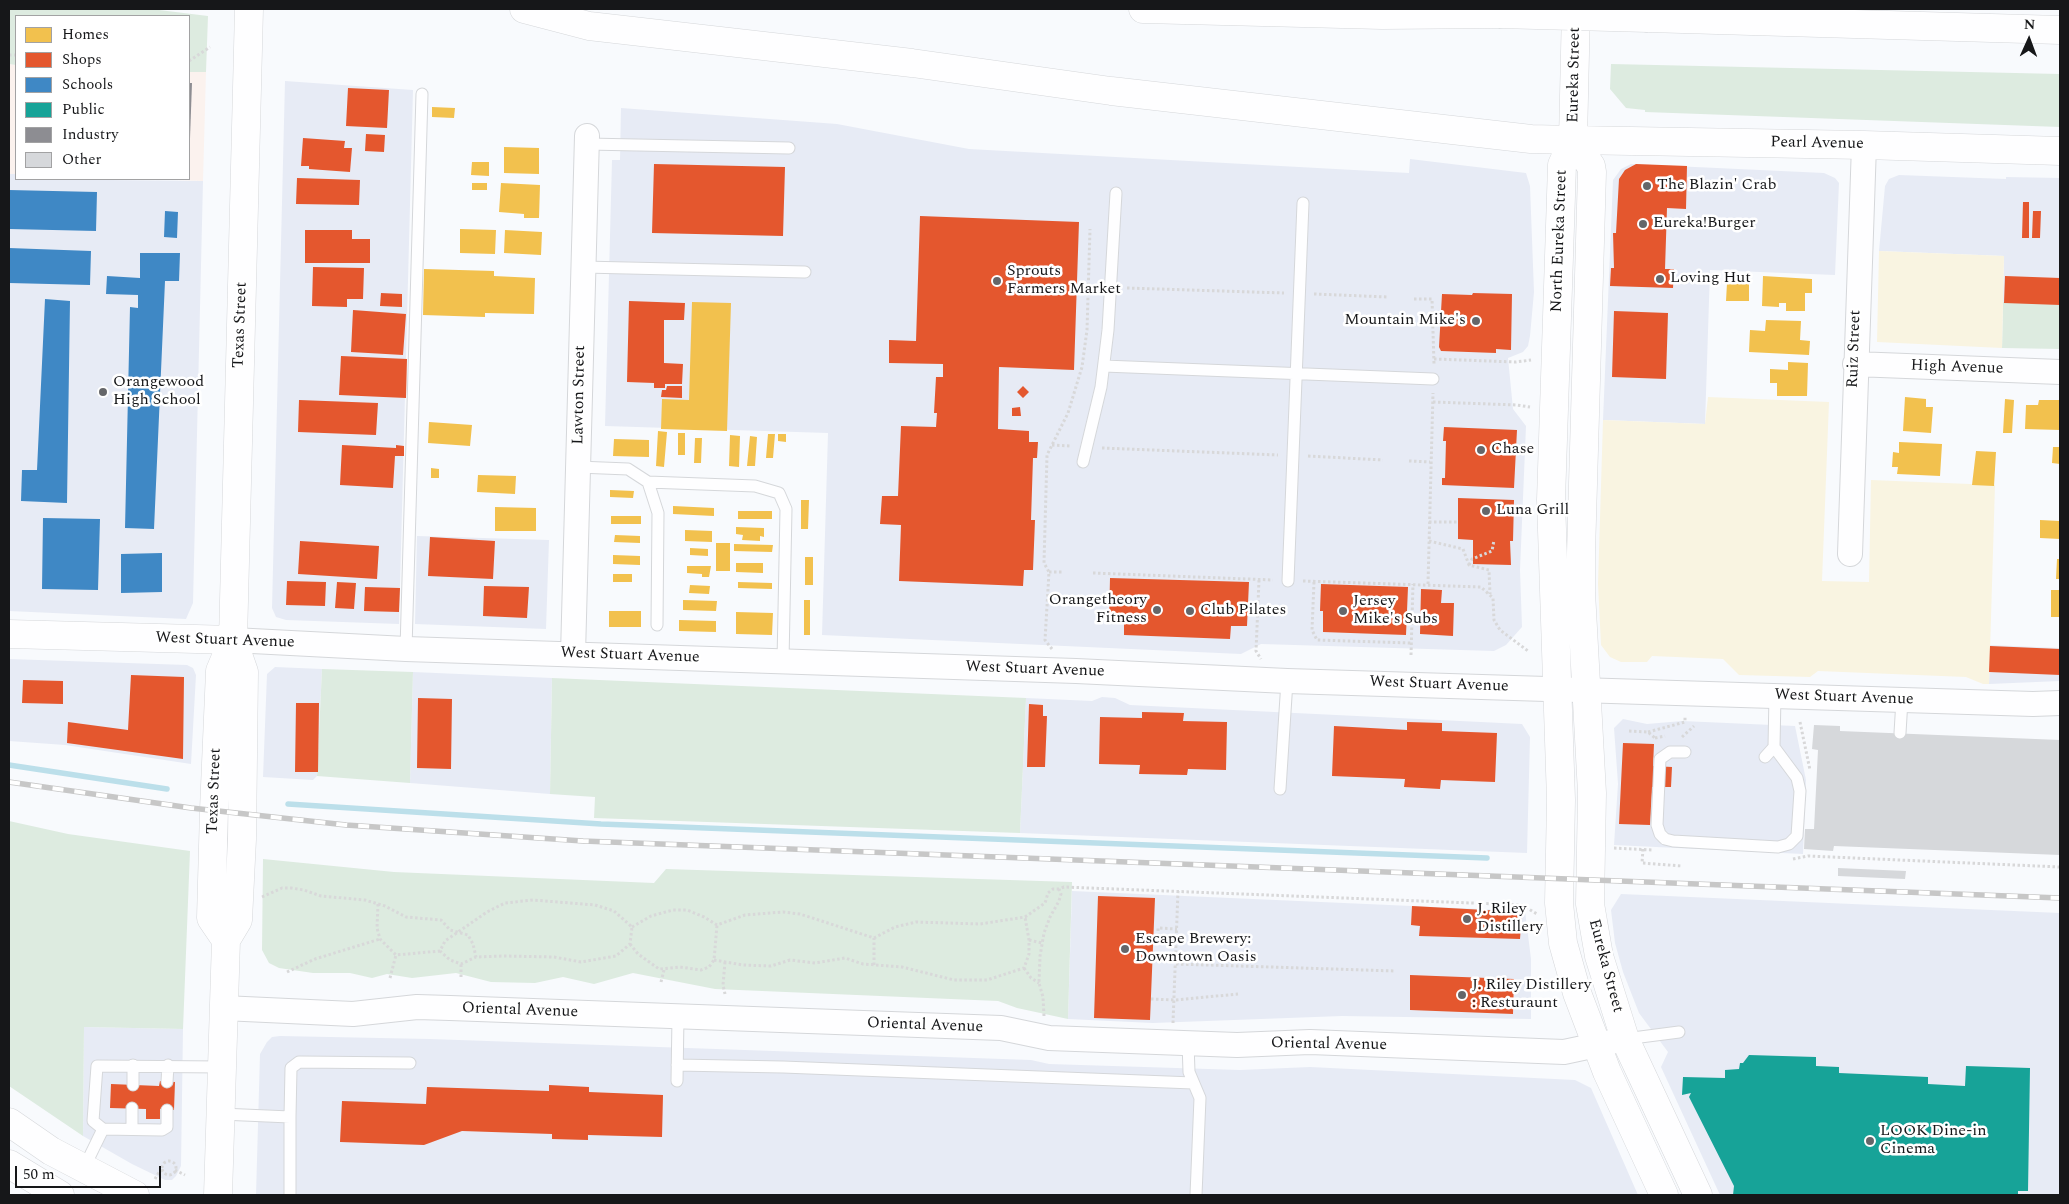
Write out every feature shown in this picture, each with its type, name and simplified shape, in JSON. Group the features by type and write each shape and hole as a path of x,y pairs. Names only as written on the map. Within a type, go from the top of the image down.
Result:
{"main road":[{"name":"Texas Street","path":"218,1195 226,940 238,920 242,839 244,672 233,640 249,9"},
{"name":"Pearl Avenue","path":"524,9 589,26 912,63 1111,91 1531,139 1864,145 2060,151"},
{"path":"1143,9 1382,15 1499,14 2060,30"},
{"name":"Eureka Street","path":"1573,140 1576,9"},
{"name":"North Eureka Street","path":"1556,689 1551,500 1554,384 1562,165 1573,140"},
{"name":"North Eureka Street","path":"1573,140 1591,166 1592,172 1581,553 1587,689"},
{"name":"West Stuart Avenue","path":"9,634 233,640"},
{"name":"Eureka Street","path":"1556,689 1561,800 1558,879 1562,933 1577,993 1596,1045 1664,1195"},
{"name":"Eureka Street","path":"1587,689 1592,792 1590,904 1599,956 1626,1039 1698,1195"},
{"path":"9,1122 51,1151 84,1168 144,1187"},
{"path":"9,1164 60,1195"}],"street":[{"name":"Lawton Street","path":"573,654 587,140"},
{"name":"Ruiz Street","path":"1850,554 1855,364 1864,145"},
{"name":"High Avenue","path":"1855,364 2060,372"},
{"name":"West Stuart Avenue","path":"233,640 406,649 783,661 1286,681 2033,704 2060,703"},
{"name":"Oriental Avenue","path":"223,1008 352,1014 417,1007 1001,1028 1049,1038 1180,1035 1237,1045 1310,1042 1564,1052 1626,1039"}],"lane":[{"path":"406,649 422,94"},
{"path":"587,140 789,148"},
{"path":"1083,462 1104,366 1116,193"},
{"path":"1288,581 1298,373 1303,203"},
{"path":"584,267 806,272"},
{"path":"1104,366 1433,379"},
{"path":"578,467 628,469 648,482 755,486 779,493 786,508 783,661"},
{"path":"648,482 658,513 657,625"},
{"path":"1280,789 1286,681"},
{"path":"1685,752 1670,752 1660,759 1657,825 1660,834 1665,839 1778,847 1789,844 1797,836 1800,791 1797,778 1774,747 1775,695"},
{"path":"1900,733 1902,700"},
{"path":"1765,757 1774,747"},
{"path":"677,1081 678,1017"},
{"path":"1626,1039 1679,1032"},
{"path":"1180,1035 1193,1083 1200,1098 1196,1195"},
{"path":"290,1195 291,1068 299,1062 410,1063"},
{"path":"133,1065 133,1085"},
{"path":"167,1110 167,1127 162,1130 103,1129 93,1121 98,1066 168,1065 222,1067"},
{"path":"167,1082 168,1065"},
{"path":"677,1066 783,1067 1193,1083"},
{"path":"132,1108 132,1128"},
{"path":"221,1114 290,1117"},
{"path":"84,1168 103,1129"}],"path":[{"path":"190,60 210,47"},
{"path":"1054,652 1045,640 1049,572 1044,563 1047,455 1068,413 1082,367 1087,330 1090,229"},
{"path":"1089,286 1096,286"},
{"path":"1128,288 1284,293"},
{"path":"1313,294 1388,297"},
{"path":"1414,298 1432,300 1434,359 1428,584"},
{"path":"1434,359 1516,362 1531,360"},
{"path":"1433,402 1530,407"},
{"path":"1052,446 1071,446"},
{"path":"1102,448 1278,455"},
{"path":"1308,456 1383,460"},
{"path":"1409,461 1430,462"},
{"path":"1429,522 1458,522"},
{"path":"1469,565 1472,559 1492,551 1494,540"},
{"path":"1429,541 1463,549 1469,565"},
{"path":"1469,565 1489,570 1490,595"},
{"path":"1049,572 1063,572"},
{"path":"1094,573 1274,580"},
{"path":"1259,580 1256,651 1262,661"},
{"path":"1304,581 1482,587 1493,598 1494,620 1500,630 1528,651"},
{"path":"1314,582 1312,630 1317,640 1411,643"},
{"path":"1411,654 1413,584"},
{"path":"1630,731 1648,732 1685,722 1685,717"},
{"path":"1648,732 1660,742"},
{"path":"1611,848 1660,850"},
{"path":"1643,849 1642,863 1682,866"},
{"path":"1789,859 1799,860 1808,856 2060,867"},
{"path":"632,927 651,916 672,910 695,914 717,925 746,916 783,912 800,914 874,938 895,927 916,922 980,924 1025,917 1045,903 1048,893 1052,888 1073,887 1522,905 1537,914"},
{"path":"258,898 282,888 291,888 321,896 365,900 406,916 440,920 450,930 468,935 473,944 476,957"},
{"path":"1044,1020 1043,997 1039,983 1042,943 1050,917 1059,901 1061,894 1059,889"},
{"path":"1178,891 1175,1000 1180,1035"},
{"path":"440,952 445,941 487,912 505,904 533,900 596,905 614,912 632,927"},
{"path":"378,904 376,920 380,939 396,956"},
{"path":"1024,968 1029,954 1029,940 1025,917"},
{"path":"630,944 638,954 664,970 680,967 701,970 709,967 714,960 717,925"},
{"path":"396,956 440,952 450,960 461,964 476,957 554,957 581,962 616,956 630,944 632,927"},
{"path":"1158,936 1158,928 1177,929"},
{"path":"874,938 874,965"},
{"path":"287,972 315,960 380,939"},
{"path":"1029,940 1042,943"},
{"path":"390,978 396,956"},
{"path":"714,960 771,966 790,960 815,963 845,958 874,965 902,967 928,975 971,981 987,980 1024,968"},
{"path":"725,962 722,985 726,994"},
{"path":"461,964 461,977"},
{"path":"1176,964 1395,970"},
{"path":"1024,968 1031,978 1039,983"},
{"path":"661,982 664,970"},
{"path":"1151,999 1175,1000 1238,994"},
{"path":"144,1187 163,1170 164,1164 170,1162 175,1165 175,1170"},
{"path":"163,1170 169,1175 175,1170"},
{"path":"175,1170 186,1175"}],"shaded area":[{"path":"9,9 151,9 208,16 206,72 190,72 190,15 15,15 15,65 9,64"},
{"path":"9,64 15,65 15,174 9,174"},
{"path":"1611,64 2060,74 2060,127 1645,112 1645,110 1626,108 1610,89"},
{"path":"190,72 206,72 203,181 176,180 190,180"},
{"path":"285,81 413,90 399,624 286,620 276,617 272,608"},
{"path":"621,108 837,124 969,149 1409,173 1410,159 1526,173 1530,186 1534,292 1530,336 1528,346 1523,352 1508,358 1513,409 1526,426 1520,570 1522,627 1506,645 1494,651 1261,644 1241,654 822,635 828,433 605,426 612,160 620,160"},
{"path":"1631,164 1824,173 1835,178 1839,183 1835,275 1710,270 1705,424 1603,420 1613,180 1621,169"},
{"name":"Orangewood High School","path":"9,174 15,174 15,180 203,181 193,603 186,619 9,611"},
{"path":"1899,175 2006,179 2006,177 2060,178 2060,304 2003,302 2004,256 1879,251 1885,186 1889,179"},
{"path":"2003,302 2060,304 2060,349 2002,348"},
{"path":"417,536 549,540 546,629 415,624"},
{"path":"1990,645 2060,648 2060,681 1989,684"},
{"path":"9,659 187,665 193,668 196,675 191,764 65,745 9,741"},
{"path":"275,667 322,669 317,776 313,780 263,777 267,674"},
{"path":"322,669 413,672 410,783 317,776"},
{"path":"413,672 552,678 550,794 410,783"},
{"path":"552,678 1026,698 1020,833 594,818 595,797 550,794"},
{"path":"1102,697 1115,698 1130,705 1522,724 1530,737 1527,853 1020,833 1026,698 1092,701"},
{"path":"1623,719 1647,724 1682,721 1795,726 1806,780 1803,854 1614,845 1618,784 1614,728"},
{"path":"9,821 68,834 190,851 183,1029 84,1027 83,1136 9,1086"},
{"path":"263,859 394,872 654,883 666,869 1072,882 1068,1019 1017,1008 998,1001 715,989 633,973 594,984 563,977 535,983 491,982 456,973 412,978 387,974 372,978 350,973 313,973 279,968 269,963 262,950"},
{"path":"1072,891 1525,911 1531,959 1531,1019 1342,1016 1153,1023 1068,1019"},
{"path":"1621,894 2060,913 2060,1195 1720,1195 1661,1067 1668,1052 1639,1013 1623,972 1615,943 1611,910"},
{"path":"84,1027 183,1029 181,1166 172,1180 165,1180 132,1164 83,1136"},
{"path":"272,1037 430,1039 1031,1060 1049,1064 1240,1070 1310,1067 1575,1080 1591,1088 1638,1195 256,1195 260,1054"}],"sand":[{"path":"1879,251 2004,256 2002,348 1877,342"},
{"path":"1708,397 1829,402 1822,581 1869,582 1871,480 1995,485 1989,684 1983,684 1966,677 1818,671 1810,677 1739,675 1723,659 1652,656 1647,662 1621,662 1610,657 1601,645 1598,584 1603,420 1705,424"}],"building: Homes":[{"path":"432,107 455,108 454,118 432,117"},
{"path":"504,147 539,148 539,174 504,173"},
{"path":"472,162 489,162 489,176 471,175"},
{"path":"472,183 487,183 487,190 472,190"},
{"path":"501,183 540,185 539,218 524,218 524,214 499,212"},
{"path":"460,229 496,230 495,254 460,253"},
{"path":"505,230 542,232 541,255 504,253"},
{"path":"424,269 494,271 494,276 535,278 534,314 485,313 485,317 423,315"},
{"path":"1763,276 1812,279 1812,293 1805,293 1805,311 1786,311 1786,303 1779,303 1779,307 1762,306"},
{"path":"1727,283 1749,283 1749,301 1726,301"},
{"path":"692,302 731,303 727,431 661,429 662,399 689,400"},
{"path":"1766,320 1801,321 1800,340 1810,341 1809,355 1749,352 1750,330 1765,331"},
{"path":"1788,362 1808,363 1807,396 1777,396 1777,383 1770,383 1770,369 1788,370"},
{"path":"1905,397 1926,399 1926,407 1933,407 1931,433 1903,431"},
{"path":"2005,399 2014,400 2012,433 2003,433"},
{"path":"2039,400 2060,400 2060,430 2025,429 2026,405 2038,405"},
{"path":"429,422 472,425 470,446 428,443"},
{"path":"658,431 667,432 664,467 656,466"},
{"path":"678,433 685,433 685,455 678,455"},
{"path":"768,434 775,434 773,458 766,458"},
{"path":"778,434 786,434 786,442 778,441"},
{"path":"730,435 740,436 739,467 729,466"},
{"path":"750,436 757,437 755,466 747,466"},
{"path":"695,438 702,438 701,463 694,463"},
{"path":"614,439 649,440 649,457 613,456"},
{"path":"1899,442 1942,444 1940,476 1897,474 1898,467 1892,467 1893,452 1899,453"},
{"path":"2053,447 2060,447 2060,464 2052,463"},
{"path":"1976,451 1996,452 1994,486 1972,485"},
{"path":"431,468 439,469 439,478 431,478"},
{"path":"478,475 516,476 515,494 477,492"},
{"path":"610,490 634,491 633,498 610,497"},
{"path":"801,500 809,500 808,529 801,529"},
{"path":"673,506 714,508 714,516 673,514"},
{"path":"495,507 536,508 536,531 495,531"},
{"path":"738,511 772,511 772,519 738,519"},
{"path":"611,516 641,516 641,524 611,524"},
{"path":"2040,520 2060,521 2060,539 2040,538"},
{"path":"736,527 764,528 764,537 760,536 760,541 742,540 743,535 736,534"},
{"path":"685,530 712,531 712,542 685,541"},
{"path":"615,535 640,536 640,543 614,542"},
{"path":"716,543 730,543 730,571 716,571"},
{"path":"734,544 773,545 772,552 734,551"},
{"path":"690,548 708,549 708,556 690,555"},
{"path":"613,555 640,556 640,565 613,564"},
{"path":"805,557 813,557 813,585 805,585"},
{"path":"2057,559 2060,559 2060,579 2056,579"},
{"path":"736,563 763,563 763,573 736,572"},
{"path":"687,566 711,566 709,577 702,577 702,574 687,573"},
{"path":"613,574 632,574 632,582 613,582"},
{"path":"738,582 772,583 772,589 738,588"},
{"path":"690,585 710,586 709,594 689,593"},
{"path":"2051,590 2060,590 2060,617 2051,617"},
{"path":"683,600 717,601 716,611 683,610"},
{"path":"804,600 810,600 810,635 804,635"},
{"path":"609,611 641,611 641,627 609,627"},
{"path":"736,612 773,613 772,635 736,634"},
{"path":"679,620 716,621 716,632 679,631"}],"building: Shops":[{"path":"348,88 389,90 387,128 346,126"},
{"path":"366,134 385,135 384,152 365,151"},
{"path":"303,138 345,141 344,148 352,148 350,172 309,169 309,166 301,166"},
{"path":"654,164 785,167 783,236 652,233"},
{"path":"1636,164 1687,166 1686,209 1667,208 1665,269 1674,269 1673,288 1610,286 1611,268 1614,268 1613,233 1616,233 1619,179 1625,170"},
{"path":"297,178 360,180 359,205 296,204"},
{"path":"2023,202 2029,202 2029,238 2022,238"},
{"path":"2033,211 2041,211 2040,238 2032,238"},
{"path":"920,216 1079,222 1074,370 999,367 998,429 1029,431 1029,442 1038,442 1037,458 1033,458 1031,520 1035,520 1033,570 1024,570 1023,586 899,581 901,525 880,524 882,496 898,496 901,426 936,427 937,413 934,413 936,377 943,377 943,364 889,363 889,340 916,341"},
{"path":"305,230 352,230 352,239 370,239 370,263 305,263"},
{"path":"313,267 364,268 363,299 347,299 347,307 312,306"},
{"path":"2005,276 2060,278 2060,305 2004,303"},
{"path":"381,293 402,294 402,307 380,306"},
{"name":"Mountain Mike's","path":"1473,293 1512,294 1511,350 1496,349 1496,353 1441,351 1439,347 1442,294 1472,295"},
{"path":"629,301 685,303 684,320 664,320 664,363 683,364 682,384 665,384 665,388 654,388 654,383 627,382"},
{"path":"353,310 406,314 403,355 351,352"},
{"path":"1614,311 1668,313 1666,379 1612,377"},
{"path":"341,356 407,359 406,398 339,395"},
{"path":"667,386 682,386 682,398 661,397 662,390 666,390"},
{"path":"1023,386 1029,392 1023,398 1017,392"},
{"path":"299,400 378,403 376,435 298,432"},
{"path":"1020,407 1021,416 1012,416 1012,408"},
{"path":"1444,427 1517,430 1514,488 1442,485 1442,478 1445,478 1446,441 1443,441"},
{"path":"342,445 396,448 396,445 404,446 404,456 395,456 393,488 340,485"},
{"name":"Luna Grill","path":"1458,498 1514,500 1513,541 1510,541 1511,565 1473,564 1473,540 1458,539"},
{"path":"430,537 495,541 493,579 428,576"},
{"path":"300,541 379,546 377,579 298,574"},
{"path":"1110,578 1249,582 1247,626 1231,626 1230,639 1124,635 1124,622 1109,621"},
{"path":"287,581 326,582 325,606 286,605"},
{"path":"337,582 356,583 354,609 335,608"},
{"path":"1321,584 1408,587 1406,635 1323,632 1323,611 1320,611"},
{"path":"484,586 529,587 527,618 483,616"},
{"path":"365,587 400,588 399,612 364,611"},
{"path":"1421,589 1442,590 1441,603 1454,603 1453,636 1420,634"},
{"path":"1990,646 2060,649 2060,675 1989,672"},
{"path":"131,675 184,677 183,759 67,743 68,722 128,730"},
{"path":"23,680 63,681 63,704 22,703"},
{"path":"418,698 452,699 451,769 417,768"},
{"path":"296,703 319,703 318,772 295,772"},
{"path":"1029,704 1043,705 1043,716 1047,716 1045,767 1027,767"},
{"path":"1142,712 1184,713 1183,721 1227,722 1226,770 1188,769 1187,775 1139,774 1140,765 1099,764 1100,717 1142,718"},
{"path":"1407,722 1442,723 1442,731 1497,733 1495,782 1441,780 1440,789 1404,787 1405,779 1332,776 1334,726 1407,730"},
{"path":"1623,743 1654,744 1653,766 1672,767 1671,787 1652,787 1650,825 1619,824"},
{"name":"Escape Brewery: Downtown Oasis","path":"1098,896 1155,898 1150,1020 1094,1018"},
{"name":"J. Riley Distillery","path":"1412,906 1522,912 1520,939 1419,936 1420,926 1411,925"},
{"name":"J. Riley Distillery : Resturaunt","path":"1410,975 1514,979 1513,1014 1410,1010"},
{"path":"160,1081 175,1082 174,1110 160,1109 160,1119 146,1119 146,1109 110,1108 111,1084 159,1086"},
{"path":"549,1085 589,1087 589,1092 663,1095 662,1137 588,1135 588,1140 552,1139 552,1134 462,1131 424,1145 340,1142 342,1101 426,1104 427,1087 549,1091"}],"building: Schools":[{"path":"9,190 97,192 96,231 9,229"},
{"path":"165,211 178,212 177,238 164,237"},
{"path":"9,248 91,251 90,285 9,283"},
{"path":"140,253 180,253 179,281 165,281 154,529 125,528 130,307 138,308 138,295 106,294 107,276 140,278"},
{"path":"45,299 70,301 67,503 21,501 22,470 37,470"},
{"path":"43,518 100,519 98,590 42,589"},
{"path":"162,553 162,592 121,593 121,554"}],"building: Public":[{"name":"LOOK Dine-in Cinema","path":"1749,1055 1816,1057 1816,1066 1839,1067 1839,1073 1928,1077 1928,1084 1965,1086 1966,1066 2030,1068 2028,1191 2018,1191 2018,1195 1733,1195 1734,1186 1689,1097 1691,1093 1682,1095 1683,1077 1725,1078 1725,1070 1739,1069 1740,1063 1743,1063"}],"building: Industry":[{"path":"190,83 192,83 190,138"}],"building: Other":[{"path":"1814,725 1840,726 1840,731 2060,740 2060,855 1834,846 1833,851 1804,849 1805,829 1814,829 1818,750 1812,749"},
{"path":"1838,868 1906,871 1905,879 1838,876"}],"waterway":[{"path":"9,765 167,789"},
{"path":"288,804 601,824 1487,858"}],"railway":[{"path":"9,782 191,808 346,825 583,841 2060,898"}],"place":[{"name":"The Blazin' Crab","path":"1647,186"},
{"name":"Eureka!Burger","path":"1643,224"},
{"name":"Loving Hut","path":"1660,279"},
{"name":"Sprouts Farmers Market","path":"997,281"},
{"name":"Mountain Mike's","path":"1476,321"},
{"name":"Orangewood High School","path":"103,392"},
{"name":"Chase","path":"1481,450"},
{"name":"Luna Grill","path":"1486,511"},
{"name":"Orangetheory Fitness","path":"1157,610"},
{"name":"Club Pilates","path":"1190,611"},
{"name":"Jersey Mike's Subs","path":"1343,611"},
{"name":"J. Riley Distillery","path":"1467,919"},
{"name":"Escape Brewery: Downtown Oasis","path":"1125,949"},
{"name":"J. Riley Distillery : Resturaunt","path":"1462,995"},
{"name":"LOOK Dine-in Cinema","path":"1870,1141"}]}
